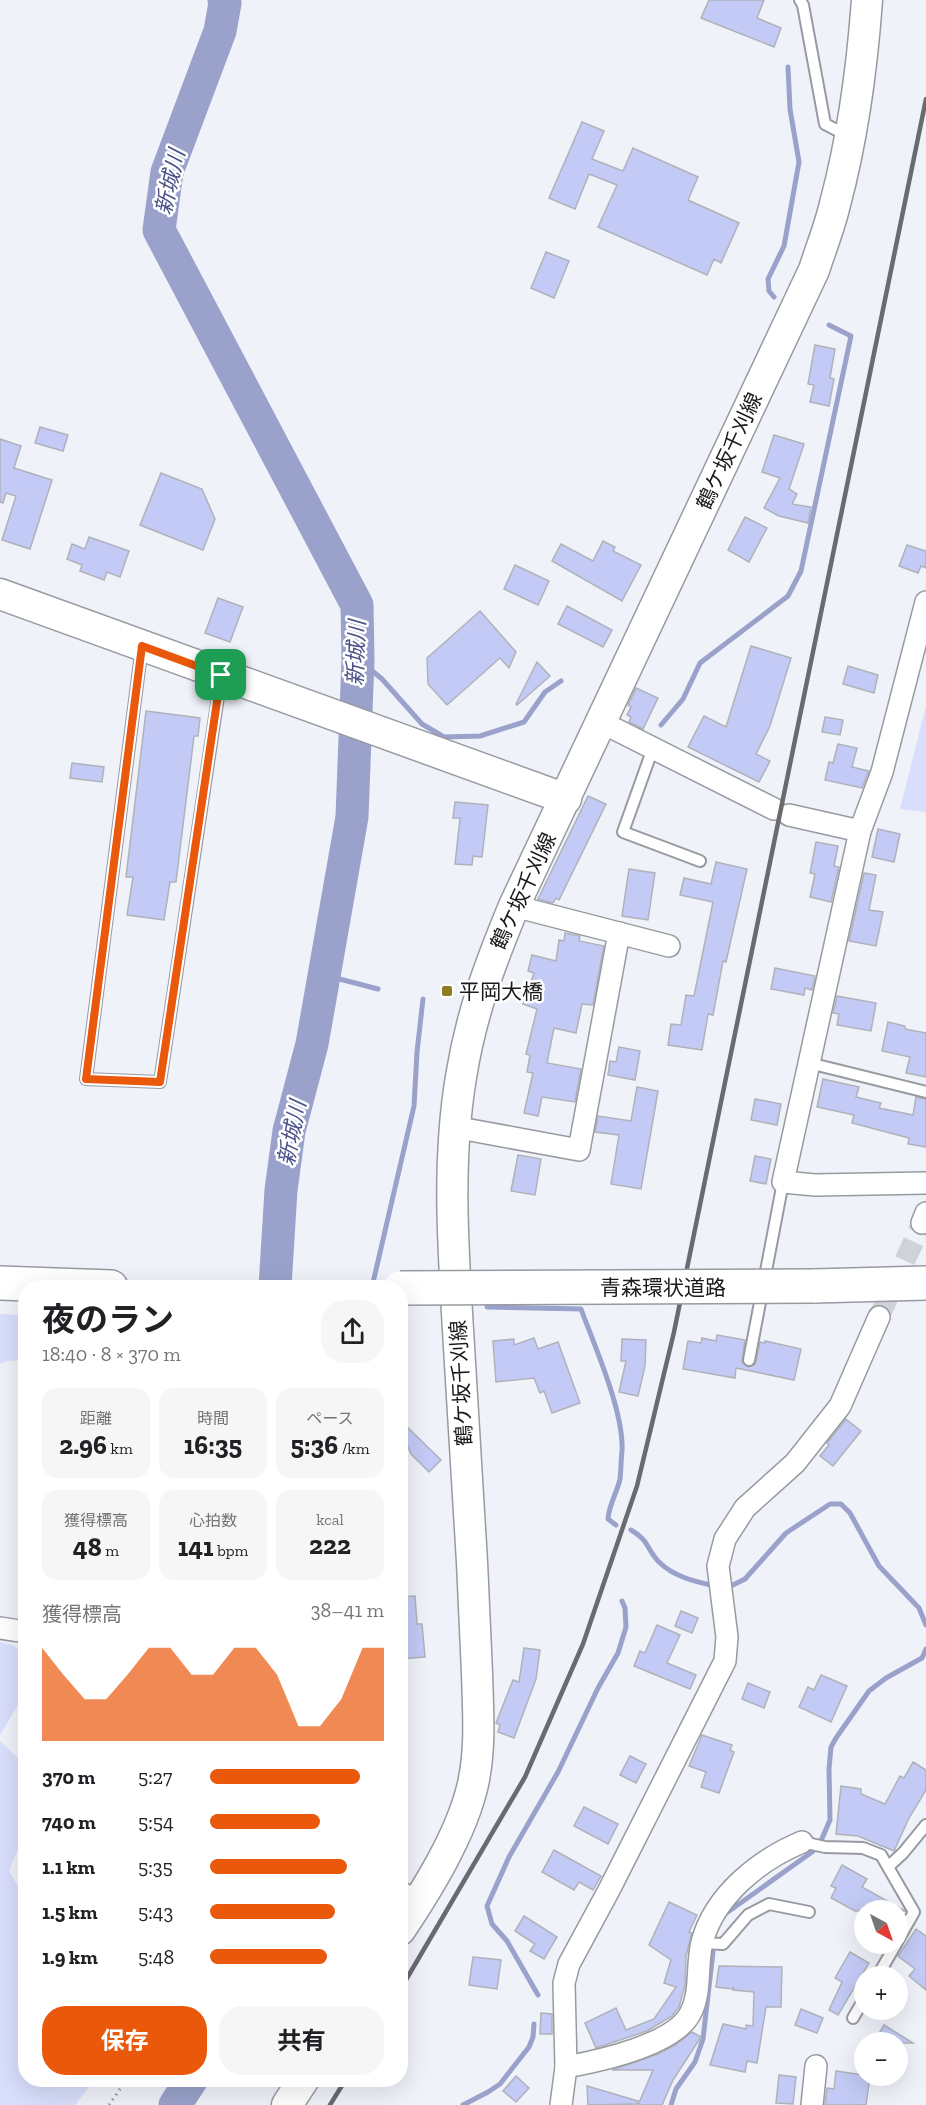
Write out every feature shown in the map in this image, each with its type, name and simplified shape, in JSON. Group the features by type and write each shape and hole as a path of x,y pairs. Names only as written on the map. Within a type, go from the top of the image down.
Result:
{"highway":[{"path":"0,1283 18,1284"},
{"name":"青森環状道路","path":"408,1288 814,1286 926,1283"}],"main road":[{"name":"鶴ケ坂千刈線","path":"410,1897 462,1821 473,1785 479,1749 473,1580 453,1242 452,1170 454,1127 461,1076 476,1006 488,967 514,906 814,270 835,205 851,137 864,42 867,0"},
{"path":"0,594 566,799"},
{"path":"287,2105 299,2087"}],"street":[{"path":"926,602 882,772 860,831 783,1182 815,1185 926,1183"},
{"path":"601,722 781,812 860,831"},
{"path":"514,906 669,946"},
{"path":"454,1127 579,1150 619,933"},
{"path":"561,2105 566,2067 564,1983 569,1964 725,1661 727,1637 718,1566 725,1539 745,1508 795,1463 840,1406 879,1317"},
{"path":"0,1628 18,1631"},
{"path":"566,2067 599,2061 655,2042 689,2016 697,1992 702,1943 714,1916 730,1892 763,1863 785,1849 806,1843"},
{"path":"812,2105 816,2066"}],"lane":[{"path":"800,0 803,5 825,124 851,137"},
{"path":"142,646 86,1079 160,1082 221,675"},
{"path":"653,748 623,832 700,861"},
{"path":"809,1063 926,1092"},
{"path":"749,1360 783,1182"},
{"path":"889,1866 926,1825"},
{"path":"806,1843 825,1847 863,1848 881,1855 908,1900"},
{"path":"908,1900 914,1911 908,1922"},
{"path":"702,1943 723,1944 748,1915 769,1904 809,1912"}],"path":[{"path":"110,2105 122,2087"}],"shaded area":[{"path":"926,706 926,812 900,809"},
{"path":"0,1314 18,1315 18,1360 0,1364"},
{"path":"0,1642 18,1650 18,1705 0,1735"},
{"path":"0,1741 18,1758 18,1849 9,1871 18,1886 18,2087 89,2087 75,2105 0,2105"}],"building":[{"path":"709,0 764,0 757,18 781,28 774,47 701,18"},
{"path":"582,122 604,131 592,159 623,171 633,148 698,177 688,200 739,223 721,263 714,259 707,275 598,227 617,185 589,174 575,209 549,198"},
{"path":"546,252 569,261 554,298 531,288"},
{"path":"815,345 835,349 830,378 834,379 829,406 810,402 814,385 808,384"},
{"path":"40,427 68,435 63,451 35,443"},
{"path":"774,435 804,444 789,489 797,494 792,504 811,507 808,523 779,516 764,508 780,478 762,472"},
{"path":"0,439 21,446 14,468 52,480 30,549 2,540 16,496 6,493 3,503 0,502"},
{"path":"161,473 202,489 215,519 203,550 140,525"},
{"path":"745,517 767,528 749,562 728,550"},
{"path":"89,537 129,551 120,577 107,572 104,580 80,571 82,565 67,559 72,544 85,549"},
{"path":"603,541 615,547 613,551 641,565 622,601 552,561 561,544 593,561"},
{"path":"907,545 926,551 926,568 921,566 918,573 899,566"},
{"path":"515,565 549,581 538,605 504,589"},
{"path":"218,598 243,607 230,642 205,633"},
{"path":"567,606 612,630 603,647 558,624"},
{"path":"480,611 516,652 509,668 500,658 447,705 428,684 427,658"},
{"path":"751,646 791,658 770,726 756,754 770,761 759,782 688,747 704,716 726,727"},
{"path":"537,662 550,676 517,705 516,704"},
{"path":"848,666 878,675 874,693 843,684"},
{"path":"636,688 658,698 643,729 629,722 631,717 627,715 631,707 628,705"},
{"path":"146,711 200,718 198,736 194,736 176,882 170,882 164,920 127,915 133,877 126,877"},
{"path":"825,717 843,720 840,735 822,732"},
{"path":"838,744 857,748 852,767 869,771 862,788 825,780 829,762 833,763"},
{"path":"72,763 104,767 102,782 70,778"},
{"path":"588,796 606,804 559,900 556,898 553,903 538,899"},
{"path":"455,802 488,805 482,857 473,856 472,865 455,864 460,818 453,818"},
{"path":"878,829 900,834 894,862 872,857"},
{"path":"816,842 838,846 834,866 839,867 831,902 810,897 815,874 810,873"},
{"path":"716,862 747,869 726,962 723,961 713,1015 708,1014 702,1050 668,1045 671,1024 681,1025 686,995 694,996 713,902 680,895 684,878 711,884"},
{"path":"629,869 655,873 648,920 622,916"},
{"path":"864,873 876,875 869,910 883,912 876,946 849,941"},
{"path":"565,933 580,936 579,941 604,946 593,1005 582,1004 576,1033 554,1028 547,1063 581,1069 575,1102 542,1097 538,1116 524,1113 533,1073 527,1072 530,1055 526,1054 537,1009 523,1004 534,973 528,971 532,955 556,961 559,940 564,941"},
{"path":"775,968 815,976 812,990 805,988 804,995 771,989"},
{"path":"837,996 876,1003 871,1031 837,1025 839,1014 833,1013"},
{"path":"888,1022 905,1026 905,1029 926,1033 926,1077 906,1073 910,1057 882,1051"},
{"path":"619,1047 640,1051 635,1080 608,1075 610,1061 616,1062"},
{"path":"823,1079 859,1087 856,1097 881,1103 879,1108 913,1115 916,1097 926,1099 926,1147 908,1144 909,1138 852,1123 854,1115 817,1107"},
{"path":"637,1087 658,1091 641,1189 611,1184 619,1135 595,1132 598,1116 631,1121"},
{"path":"755,1099 781,1104 777,1125 751,1120"},
{"path":"518,1155 541,1159 535,1195 511,1191"},
{"path":"755,1156 771,1159 766,1184 750,1181"},
{"path":"717,1335 745,1340 742,1362 748,1367 756,1362 760,1342 765,1343 765,1341 801,1349 794,1380 736,1368 735,1378 683,1369 688,1341 701,1343 702,1338 716,1341"},
{"path":"534,1338 538,1349 558,1342 580,1403 552,1413 544,1391 540,1393 534,1378 496,1382 493,1341 514,1339 514,1345"},
{"path":"622,1339 646,1340 645,1366 638,1396 619,1392 626,1361 621,1361"},
{"path":"846,1419 861,1431 833,1466 820,1456"},
{"path":"408,1428 441,1460 429,1472 411,1454 408,1447"},
{"path":"408,1596 415,1596 417,1624 422,1624 425,1657 408,1658"},
{"path":"681,1611 698,1618 692,1633 675,1626"},
{"path":"657,1625 680,1635 667,1663 696,1675 690,1689 634,1666 640,1651 645,1653"},
{"path":"524,1648 540,1650 536,1679 514,1738 498,1732 500,1725 496,1723 513,1680 519,1682"},
{"path":"821,1675 847,1686 831,1722 799,1707 808,1687 814,1690"},
{"path":"748,1683 770,1692 764,1708 742,1699"},
{"path":"702,1735 732,1745 730,1750 734,1752 719,1793 701,1787 706,1772 689,1766"},
{"path":"630,1756 646,1764 636,1783 620,1775"},
{"path":"913,1762 926,1770 926,1790 909,1818 894,1851 858,1836 836,1834 841,1786 861,1789 861,1794 885,1804 900,1776 904,1778"},
{"path":"584,1807 618,1824 608,1844 574,1826"},
{"path":"554,1850 601,1876 593,1890 579,1882 574,1890 542,1872"},
{"path":"842,1865 867,1879 862,1887 885,1900 854,1900 854,1910 831,1898 836,1888 831,1886"},
{"path":"669,1902 697,1915 689,1932 692,1933 686,1956 685,1986 679,2007 672,2016 647,2031 596,2048 585,2023 616,2008 626,2030 654,2019 676,1987 664,1983 671,1960 649,1945"},
{"path":"524,1916 557,1937 544,1959 530,1951 535,1944 515,1931"},
{"path":"916,1929 926,1936 926,1990 909,1976 915,1969 898,1956 908,1954 908,1941"},
{"path":"850,1952 869,1963 867,1966 854,1966 854,1988 838,2015 829,2010 842,1982 835,1978"},
{"path":"473,1957 501,1960 497,1989 469,1985"},
{"path":"719,1966 782,1967 781,2007 766,2007 757,2063 747,2061 745,2072 710,2065 723,2024 746,2029 746,2025 753,2026 754,1992 733,1990 734,1987 732,1989 716,1987"},
{"path":"801,2009 823,2018 817,2033 795,2025"},
{"path":"541,2013 552,2014 552,2034 540,2034"},
{"path":"884,2025 895,2032 880,2032"},
{"path":"692,2032 701,2037 673,2080 662,2105 638,2105 653,2070 612,2070 658,2054"},
{"path":"836,2071 854,2074 854,2086 869,2086 866,2105 825,2105 827,2088 834,2089"},
{"path":"779,2075 796,2077 793,2104 776,2103"},
{"path":"516,2076 529,2088 516,2102 503,2091"},
{"path":"587,2086 638,2101 637,2104 588,2105"}],"waterway":[{"name":"新城川","path":"224,0 220,31 167,172 159,230 357,605 358,659 352,817 312,1044 289,1131 281,1190 275,1280"},
{"path":"774,297 769,291 768,279 784,246 799,162 790,109 788,67"},
{"path":"661,725 683,699 700,663 788,596 801,571 851,336 829,325"},
{"path":"358,659 382,679 422,724 444,737 480,736 524,722 545,692 561,681"},
{"path":"324,975 378,989"},
{"path":"374,1280 414,1106 423,999"},
{"path":"487,1307 581,1309 614,1399 621,1435 620,1479 608,1519 616,1525"},
{"path":"727,1585 733,1585 745,1579 786,1533 830,1504 841,1504 850,1513 879,1566 919,1608 926,1625"},
{"path":"631,1530 645,1541 655,1558 670,1571 711,1585"},
{"path":"538,1995 507,1941 492,1924 487,1906 509,1857 558,1772 598,1688 618,1653 626,1627 625,1608 622,1601"},
{"path":"723,1917 812,1852 820,1843 830,1820 831,1747 869,1691 886,1678 922,1658 926,1649"},
{"path":"671,2105 676,2089 695,2062 703,2039 713,1952"},
{"path":"463,2105 500,2084 529,2047 534,2024"},
{"name":"新城川","path":"175,2105 187,2087"}],"tunnel":[{"path":"879,1317 922,1223"}],"railway":[{"path":"408,1976 525,1777 583,1644 637,1486 674,1332 926,99"},
{"path":"330,2105 341,2087"}],"place":[{"name":"平岡大橋","path":"447,991"}],"route":[{"path":"142,646 221,675 160,1082 86,1079 142,646"}]}
